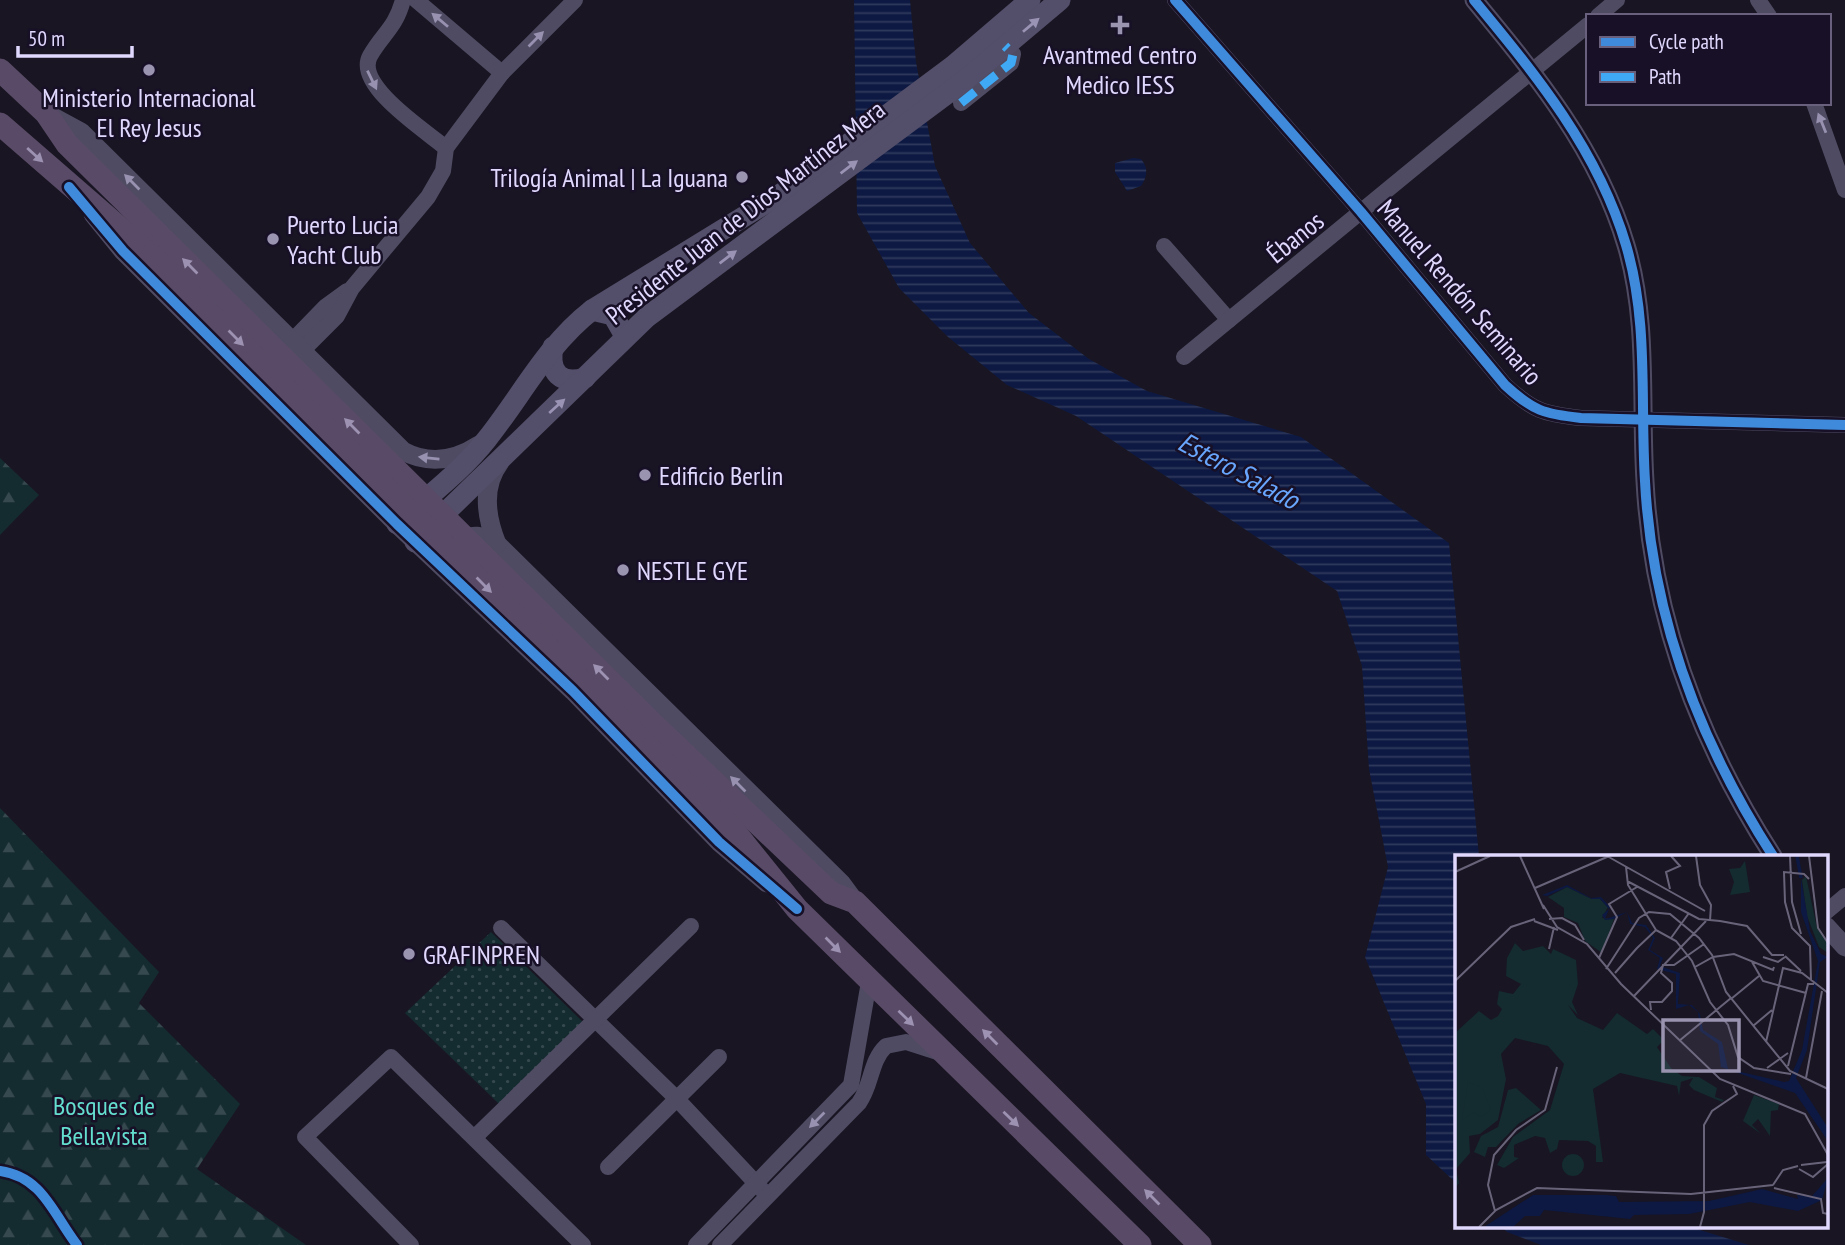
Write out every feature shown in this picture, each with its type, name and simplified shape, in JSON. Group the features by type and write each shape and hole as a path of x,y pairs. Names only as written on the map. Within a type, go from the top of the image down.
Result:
{"main road":[{"name":"Presidente Juan de Dios Martínez Mera","path":"958,73 1030,0"},
{"name":"Presidente Juan de Dios Martínez Mera","path":"415,542 625,337 789,200 958,73 1006,46 1060,0"},
{"path":"0,70 46,113 67,144 158,248 642,727 831,893 855,902 1200,1245"},
{"path":"0,124 69,187 158,248"},
{"name":"Presidente Juan de Dios Martínez Mera","path":"397,524 486,440 572,325 592,310 789,200"},
{"path":"592,310 613,315 625,337"},
{"path":"553,348 551,364 558,376 566,380 585,378"},
{"path":"642,727 731,827 797,909 1140,1245"}],"street":[{"path":"403,0 397,21 369,57 367,73 377,91 446,148"},
{"path":"416,0 502,73"},
{"name":"Manuel Rendón Seminario","path":"1175,0 1361,212 1505,385 1528,406 1547,414 1644,420 1845,425"},
{"path":"1474,0 1574,127 1606,192 1626,245 1639,313 1650,535 1662,611 1698,718 1723,772 1772,855"},
{"path":"1600,14 1617,0"},
{"path":"296,347 337,316 352,288 428,197 443,171 446,148 502,73 570,2"},
{"name":"Ébanos","path":"1184,358 1586,27"},
{"path":"961,103 1011,63 1013,54 1006,46"},
{"path":"1815,105 1845,190"},
{"path":"46,113 81,132 403,451 423,458 461,456 486,440"},
{"path":"69,187 123,251 415,542 573,691 719,842 797,909"},
{"path":"1164,246 1229,320"},
{"path":"338,464 368,475 380,468 388,453 377,427"},
{"path":"497,544 488,516 487,491 494,470 507,452"},
{"path":"455,579 451,553 460,540 478,536 497,544 841,883 855,902"},
{"path":"1828,910 1845,896"},
{"path":"475,1137 691,926"},
{"path":"501,928 676,1098 767,1195"},
{"path":"1828,928 1845,947"},
{"path":"696,1245 851,1085 869,982"},
{"path":"720,1245 859,1102 872,1081 875,1061 886,1046 906,1042 944,1054"},
{"path":"411,1245 305,1137 391,1057 583,1245"},
{"path":"608,1167 719,1057"}],"green space":[{"path":"0,458 39,495 0,535"},
{"name":"Bosques de Bellavista","path":"0,808 159,972 139,1003 240,1104 197,1169 306,1245 0,1245"},
{"path":"491,932 583,1022 499,1104 405,1013"}],"water":[{"name":"Estero Salado","path":"854,0 910,0 916,62 935,166 970,243 1029,313 1089,359 1147,391 1301,437 1449,543 1479,855 1455,855 1455,1182 1426,1155 1426,1104 1365,957 1388,867 1369,769 1362,666 1337,591 1076,416 1007,385 948,337 899,288 857,213"},
{"path":"1133,158 1144,162 1146,176 1141,186 1127,191 1115,172 1115,163"},
{"path":"1503,1228 1694,1228 1749,1245 1541,1245"}],"marked path":[{"path":"961,103 1011,63 1013,54 1005,46"}],"cycle path":[{"path":"1175,0 1361,212 1505,385 1523,401 1548,413 1581,418 1845,425"},
{"path":"1474,0 1563,115 1599,177 1614,210 1626,245 1638,303 1645,481 1650,532 1669,630 1702,724 1723,769 1772,855"},
{"path":"69,187 123,251 397,524 573,691 719,842 797,909"},
{"path":"0,1171 15,1175 37,1189 77,1245"}],"place":[{"name":"Avantmed Centro Medico IESS","path":"1120,25"},
{"name":"Ministerio Internacional El Rey Jesus","path":"149,70"},
{"name":"Trilogía Animal | La Iguana","path":"742,177"},
{"name":"Puerto Lucia Yacht Club","path":"273,239"},
{"name":"Edificio Berlin","path":"645,475"},
{"name":"NESTLE GYE","path":"623,570"},
{"name":"GRAFINPREN","path":"409,954"}]}
